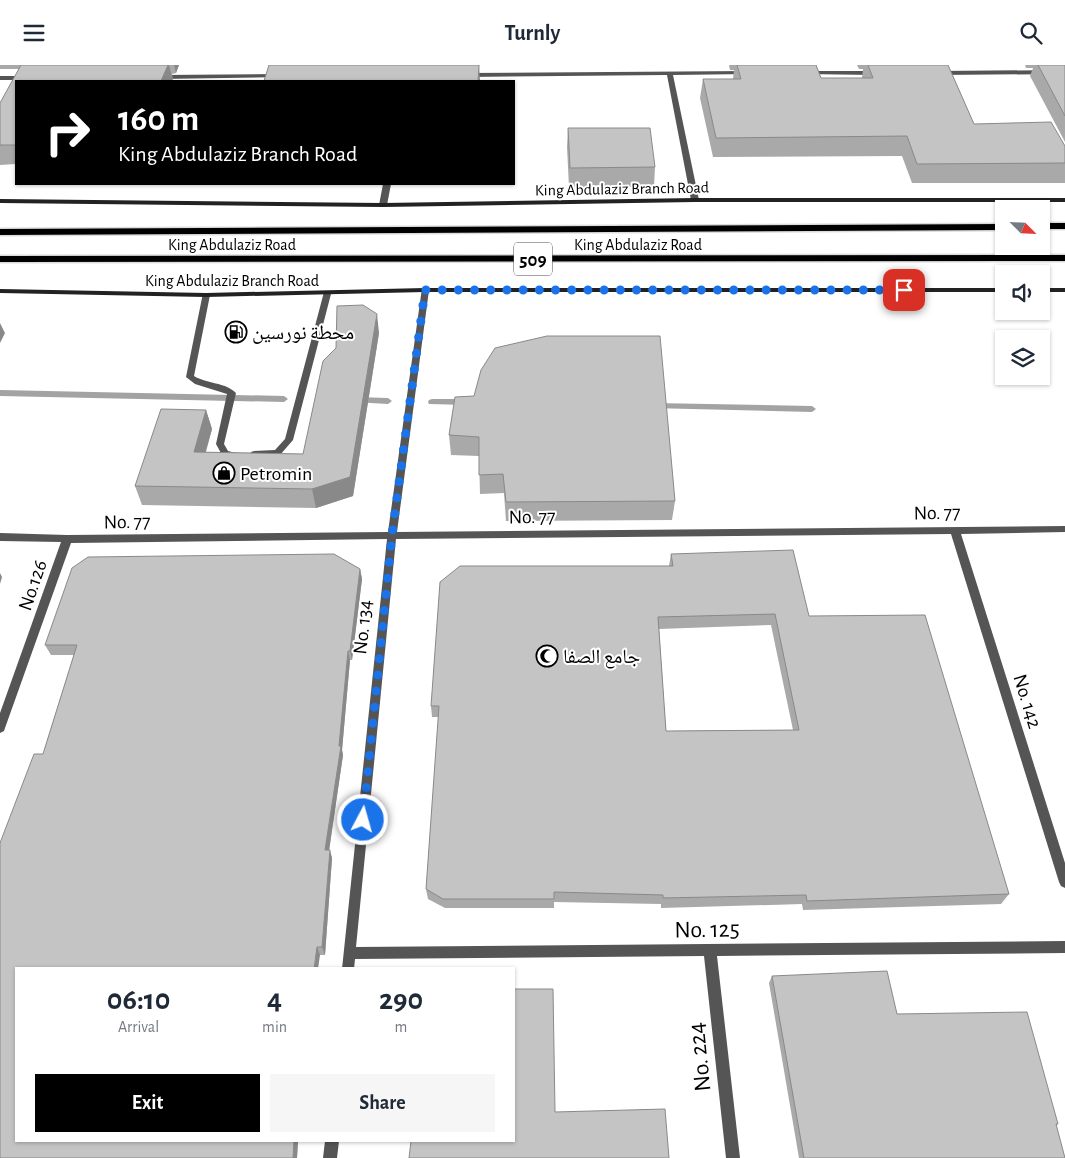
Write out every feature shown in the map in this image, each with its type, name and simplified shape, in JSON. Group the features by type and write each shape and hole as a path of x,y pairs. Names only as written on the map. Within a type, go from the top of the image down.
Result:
{"main road":[{"name":"King Abdulaziz Branch Road","path":"0,201 383,205 695,200 1065,200"},
{"path":"1050,226 1065,226"},
{"name":"King Abdulaziz Road","path":"0,232 995,227"},
{"name":"King Abdulaziz Road","path":"0,259 1065,258"},
{"path":"1050,289 1065,289"},
{"name":"King Abdulaziz Branch Road","path":"0,291 206,295 327,294 425,290 995,290"}],"street":[{"path":"837,65 840,73"},
{"path":"1018,65 1022,73"},
{"path":"936,73 1065,72"},
{"path":"453,75 750,73"},
{"path":"800,73 878,73"},
{"path":"670,74 695,200"},
{"path":"158,77 286,76"},
{"path":"0,79 30,78"},
{"path":"383,205 387,185"},
{"name":"No. 134","path":"348,967 392,535 425,290"},
{"path":"206,295 190,377 194,381 224,387 232,393 220,444 225,453 235,456 277,453 289,440 327,294"},
{"name":"No. 77","path":"0,537 67,539 1065,529"},
{"name":"No. 142","path":"955,530 1065,882"},
{"name":"No.126","path":"0,728 67,539"},
{"name":"No. 125","path":"350,953 1065,947"},
{"name":"No. 224","path":"710,950 733,1158"},
{"path":"330,1158 332,1142"}],"building":[{"path":"21,65 168,65 161,80 15,80 15,145 0,145 0,103"},
{"path":"269,65 479,65 478,80 264,80"},
{"path":"737,65 816,65 821,78 873,78 868,65 948,65 974,124 1051,122 1065,146 1065,163 917,164 907,136 716,138 703,79 741,79"},
{"path":"1038,65 1065,65 1065,116"},
{"path":"568,128 650,128 655,167 570,168"},
{"path":"363,305 377,314 350,477 312,489 135,486 161,409 206,410 194,452 303,454 323,361 336,348 337,306"},
{"path":"547,336 660,336 675,501 506,502 503,474 479,475 479,437 449,435 455,397 474,396 481,370 495,348"},
{"path":"793,550 809,616 925,615 1009,894 807,901 806,895 663,898 663,895 554,892 554,899 443,899 426,889 439,706 431,706 440,582 460,566 673,566 671,554","holes":["775,614 799,730 666,731 658,617"]},
{"path":"334,554 360,569 350,651 348,651 339,746 341,746 325,850 330,850 322,947 317,947 314,967 15,967 15,1142 294,1142 293,1158 0,1158 0,843 34,754 43,754 77,645 45,645 72,568 88,557"},
{"path":"887,971 897,1014 1027,1012 1058,1124 1056,1124 1065,1158 804,1158 772,976"},
{"path":"515,989 553,989 555,1112 665,1109 669,1158 409,1158 411,1142 515,1142"}],"waterway":[{"path":"0,393 284,399"},
{"path":"356,400 388,401"},
{"path":"432,402 466,402"},
{"path":"653,406 812,409"}],"place":[{"name":"محطة نورسين","path":"236,332"},
{"name":"Petromin","path":"224,473"},
{"name":"جامع الصفا","path":"547,656"}],"route":[{"path":"363,820 392,535 425,290 904,290"}]}
